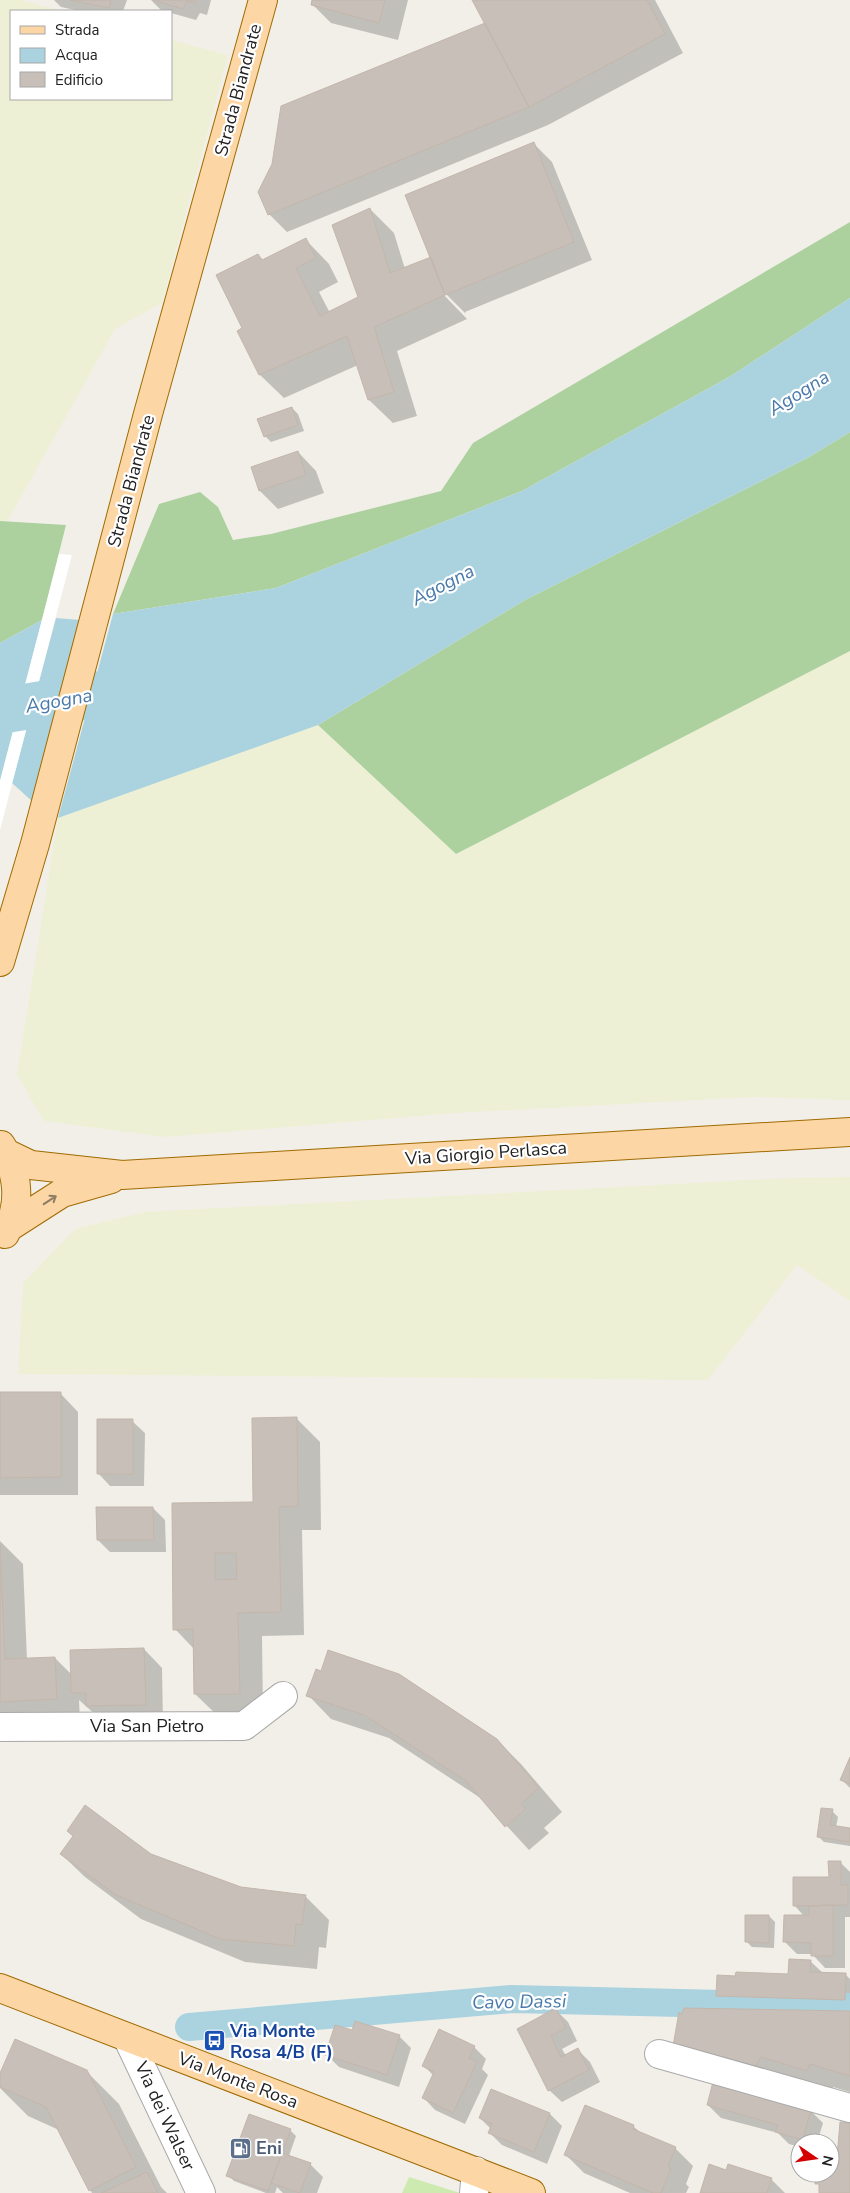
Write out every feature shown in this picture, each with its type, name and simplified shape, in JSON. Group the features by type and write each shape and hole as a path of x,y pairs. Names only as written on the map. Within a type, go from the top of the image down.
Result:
{"main road":[{"name":"Strada Biandrate","path":"0,962 35,844 148,414 263,0"},
{"name":"Via Giorgio Perlasca","path":"3,1149 31,1165 122,1175 850,1132"},
{"path":"3,1149 14,1171 16,1190 15,1209 5,1234"},
{"name":"Via Giorgio Perlasca","path":"5,1234 62,1193 122,1175"},
{"name":"Via Monte Rosa","path":"0,1988 128,2038 475,2182 531,2193"}],"street":[{"name":"Via San Pietro","path":"0,1727 244,1726 284,1696"},
{"name":"Via dei Walser","path":"128,2038 201,2193"},
{"path":"659,2054 850,2108"}],"green space":[{"path":"0,0 20,0 58,10 10,10 10,100 172,100 172,40 228,55 162,303 115,329 7,522 0,521"},
{"path":"850,222 850,298 731,376 522,491 276,588 113,614 159,504 200,492 218,507 233,540 271,534 441,491 473,443"},
{"path":"850,432 850,651 456,854 318,725 525,600 809,457"},
{"path":"0,521 66,525 42,620 0,643"},
{"path":"850,651 850,1100 755,1097 456,1113 165,1137 44,1121 17,1075 58,818 318,725 456,854"},
{"path":"850,1177 850,1301 797,1265 708,1380 18,1374 23,1283 75,1229 144,1212 789,1178"},
{"path":"409,2177 460,2193 402,2193"}],"water":[{"path":"850,298 850,432 809,457 525,600 318,725 58,818 113,614 276,588 522,491 731,376"},
{"path":"56,618 80,620 34,803 12,783"},
{"path":"42,620 0,781 0,643"}],"pier":[{"path":"59,554 72,555 0,830 0,781"}],"building":[{"path":"70,0 111,0 109,8"},
{"path":"153,0 196,0 195,3 187,1 183,9"},
{"path":"312,0 385,0 379,23 311,5"},
{"path":"472,0 647,0 665,34 529,107"},
{"path":"485,23 529,107 268,215 258,192 272,164 281,106"},
{"path":"534,142 574,242 445,295 405,195"},
{"path":"370,208 390,273 431,257 445,295 374,327 394,392 368,400 347,336 259,375 237,331 242,328 216,275 258,254 262,260 306,238 316,258 296,268 320,316 358,297 332,225"},
{"path":"292,407 298,425 264,437 257,419"},
{"path":"298,451 306,475 259,491 251,467"},
{"path":"0,1392 61,1392 61,1477 0,1478"},
{"path":"297,1417 298,1506 279,1507 281,1612 238,1613 240,1694 194,1694 193,1629 173,1630 172,1503 253,1502 252,1418","holes":["215,1553 236,1553 237,1579 215,1580"]},
{"path":"97,1419 133,1419 133,1474 97,1474"},
{"path":"96,1507 153,1507 154,1540 97,1540"},
{"path":"0,1544 5,1659 55,1657 57,1699 0,1702"},
{"path":"144,1648 146,1705 86,1706 86,1693 71,1693 70,1650"},
{"path":"328,1650 399,1674 497,1739 539,1788 521,1804 526,1809 505,1827 465,1780 364,1715 306,1696 316,1669 321,1671"},
{"path":"850,1757 850,1784 840,1780"},
{"path":"85,1805 151,1854 241,1887 306,1895 302,1925 296,1924 294,1946 220,1939 116,1895 60,1854 73,1836 67,1831"},
{"path":"821,1808 833,1809 830,1825 850,1828 850,1842 817,1837"},
{"path":"828,1861 841,1861 841,1885 848,1885 848,1905 793,1906 793,1877 829,1877"},
{"path":"833,1905 833,1956 811,1956 811,1943 783,1942 784,1915 809,1915 809,1906"},
{"path":"745,1915 769,1915 769,1943 745,1942"},
{"path":"789,1959 811,1960 810,1972 846,1973 845,2000 716,1996 717,1975 735,1976 736,1972 788,1974"},
{"path":"556,2008 566,2028 551,2036 561,2057 578,2048 589,2070 548,2091 517,2029"},
{"path":"684,2008 850,2011 850,2076 810,2064 807,2071 761,2057 752,2071 673,2046 679,2012 682,2014"},
{"path":"355,2021 400,2035 387,2075 325,2055 335,2025 352,2030"},
{"path":"439,2029 475,2046 469,2058 477,2062 453,2113 422,2098 434,2072 422,2066"},
{"path":"15,2039 87,2070 136,2167 89,2191 46,2107 0,2087 0,2073"},
{"path":"713,2082 811,2109 805,2133 790,2133 790,2136 775,2132 778,2125 707,2105"},
{"path":"491,2089 550,2113 534,2152 488,2133 492,2124 479,2118"},
{"path":"585,2105 634,2125 633,2129 676,2147 668,2166 671,2168 661,2193 653,2193 564,2155"},
{"path":"249,2114 291,2129 268,2191 226,2176"},
{"path":"840,2122 850,2123 850,2193 819,2193 819,2184 815,2183 840,2183"},
{"path":"282,2153 311,2163 300,2193 271,2183"},
{"path":"709,2164 726,2170 728,2164 772,2178 767,2193 700,2193"},
{"path":"147,2172 158,2193 101,2193"}],"waterway":[{"name":"Agogna","path":"0,711 155,685"},
{"name":"Cavo Dassi","path":"189,2027 512,1999 850,2007"}],"place":[{"name":"Via Monte Rosa 4/B (F)","path":"214,2041"},
{"name":"Eni","path":"240,2148"}]}
